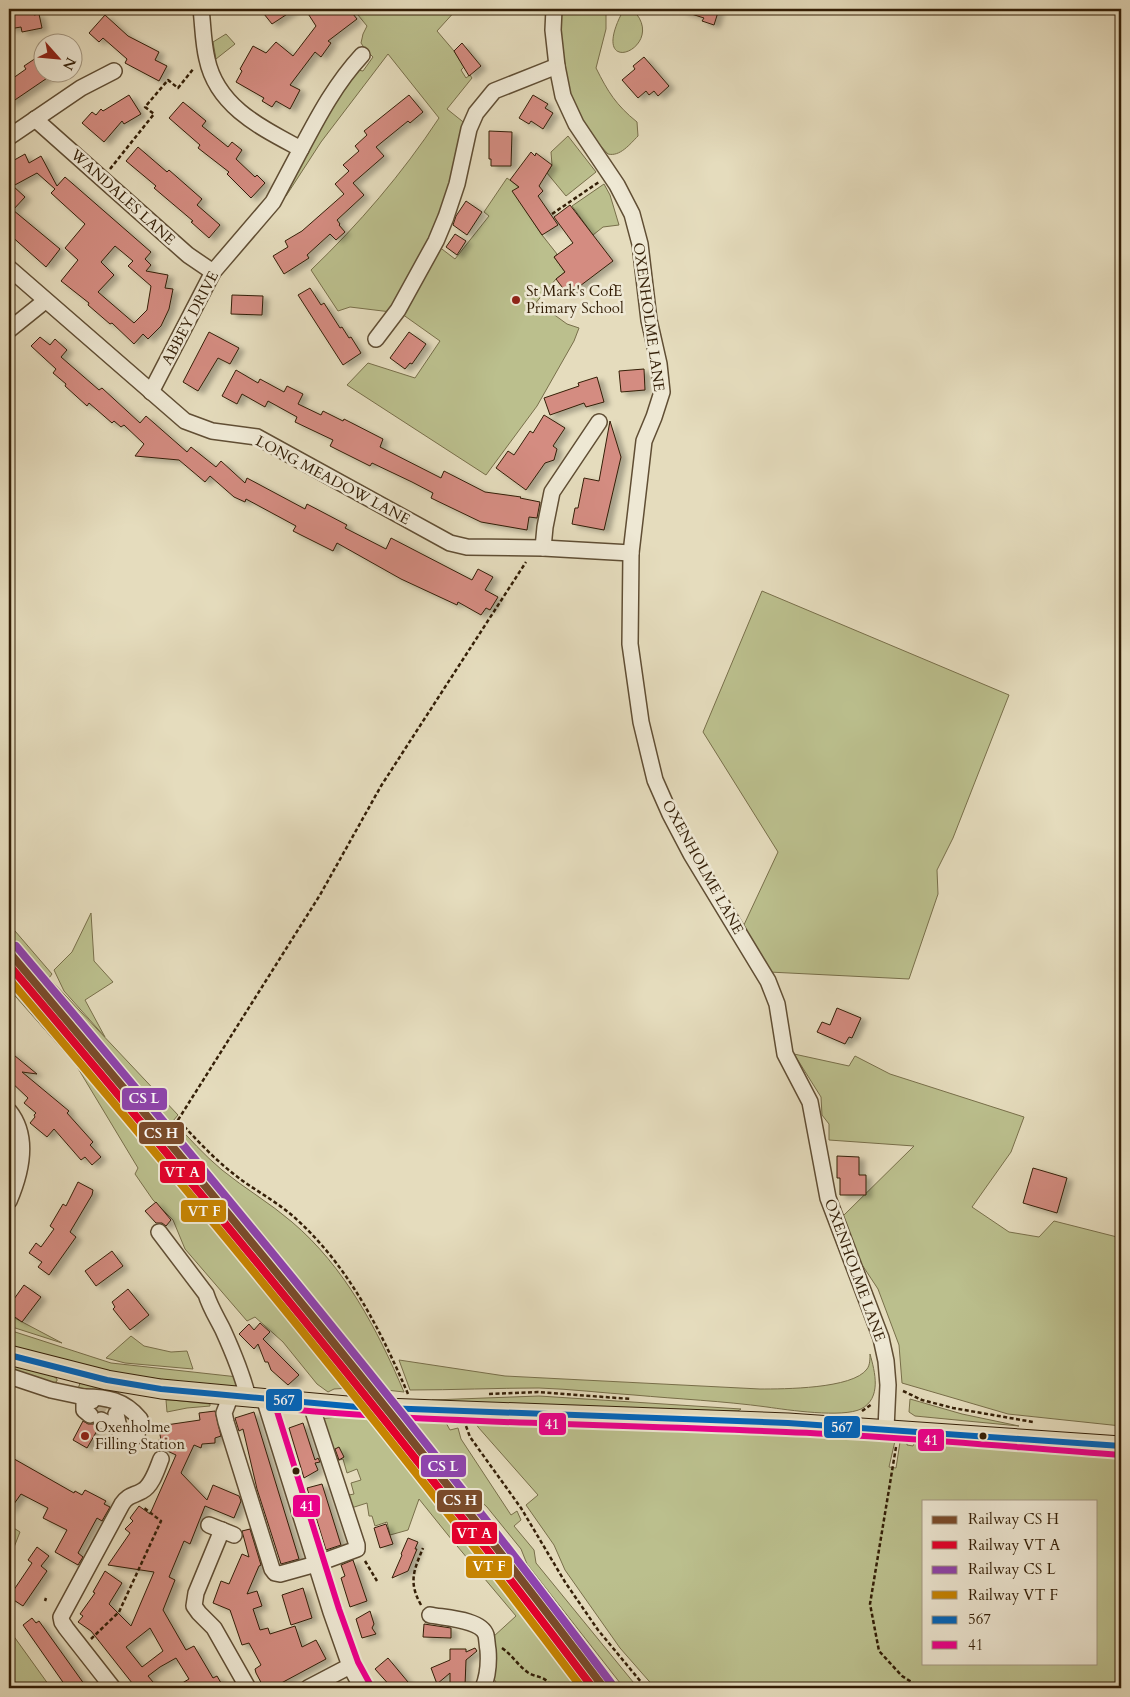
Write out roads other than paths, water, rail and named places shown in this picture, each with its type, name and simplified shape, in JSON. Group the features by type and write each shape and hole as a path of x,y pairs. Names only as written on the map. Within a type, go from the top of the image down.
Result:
{"main road":[{"path":"9,1355 70,1372 141,1385 341,1405 413,1402 465,1412 788,1423 1121,1446"}],"street":[{"path":"201,9 206,54 210,70 217,85 239,112 266,130 301,149"},
{"name":"OXENHOLME LANE","path":"554,9 553,30 563,96 576,124 610,174 632,214 640,244 648,315 659,364 662,392 644,441 631,553 630,644 641,722 656,780 670,814 768,981 777,1004 785,1054 810,1102 828,1198 881,1338 886,1361 892,1429"},
{"name":"ABBEY DRIVE","path":"151,392 213,272 273,202 333,92 362,55"},
{"path":"376,339 398,310 436,241 457,184 469,129 476,113 494,91 557,66"},
{"path":"9,137 81,88 114,71"},
{"name":"WANDALES LANE","path":"35,119 188,255 213,272"},
{"name":"LONG MEADOW LANE","path":"9,268 185,421 212,431 257,437 450,543 467,547 539,548 631,553"},
{"path":"9,330 45,301"},
{"path":"539,548 552,492 599,422"},
{"path":"9,1111 19,1131 22,1147 18,1175 9,1202"},
{"path":"159,1232 206,1294 243,1376 248,1397 316,1564 350,1666 362,1688"},
{"path":"64,1394 70,1372"},
{"path":"9,1376 64,1394 105,1412 141,1385"},
{"path":"248,1397 224,1413 272,1569 275,1573 280,1574 353,1552 357,1549 310,1402"},
{"path":"113,1688 66,1628 61,1617 122,1504 135,1499 143,1491 152,1480 161,1459"},
{"path":"222,1530 196,1593 194,1606 214,1628 248,1688"},
{"path":"430,1615 470,1622 480,1627 486,1634 493,1645 488,1656 487,1686"},
{"path":"308,1688 350,1666"}],"tunnel":[{"path":"94,1401 112,1412"}],"place":[{"name":"St Mark's CofE Primary School","path":"516,300"},
{"name":"Oxenholme Filling Station","path":"85,1436"}]}
